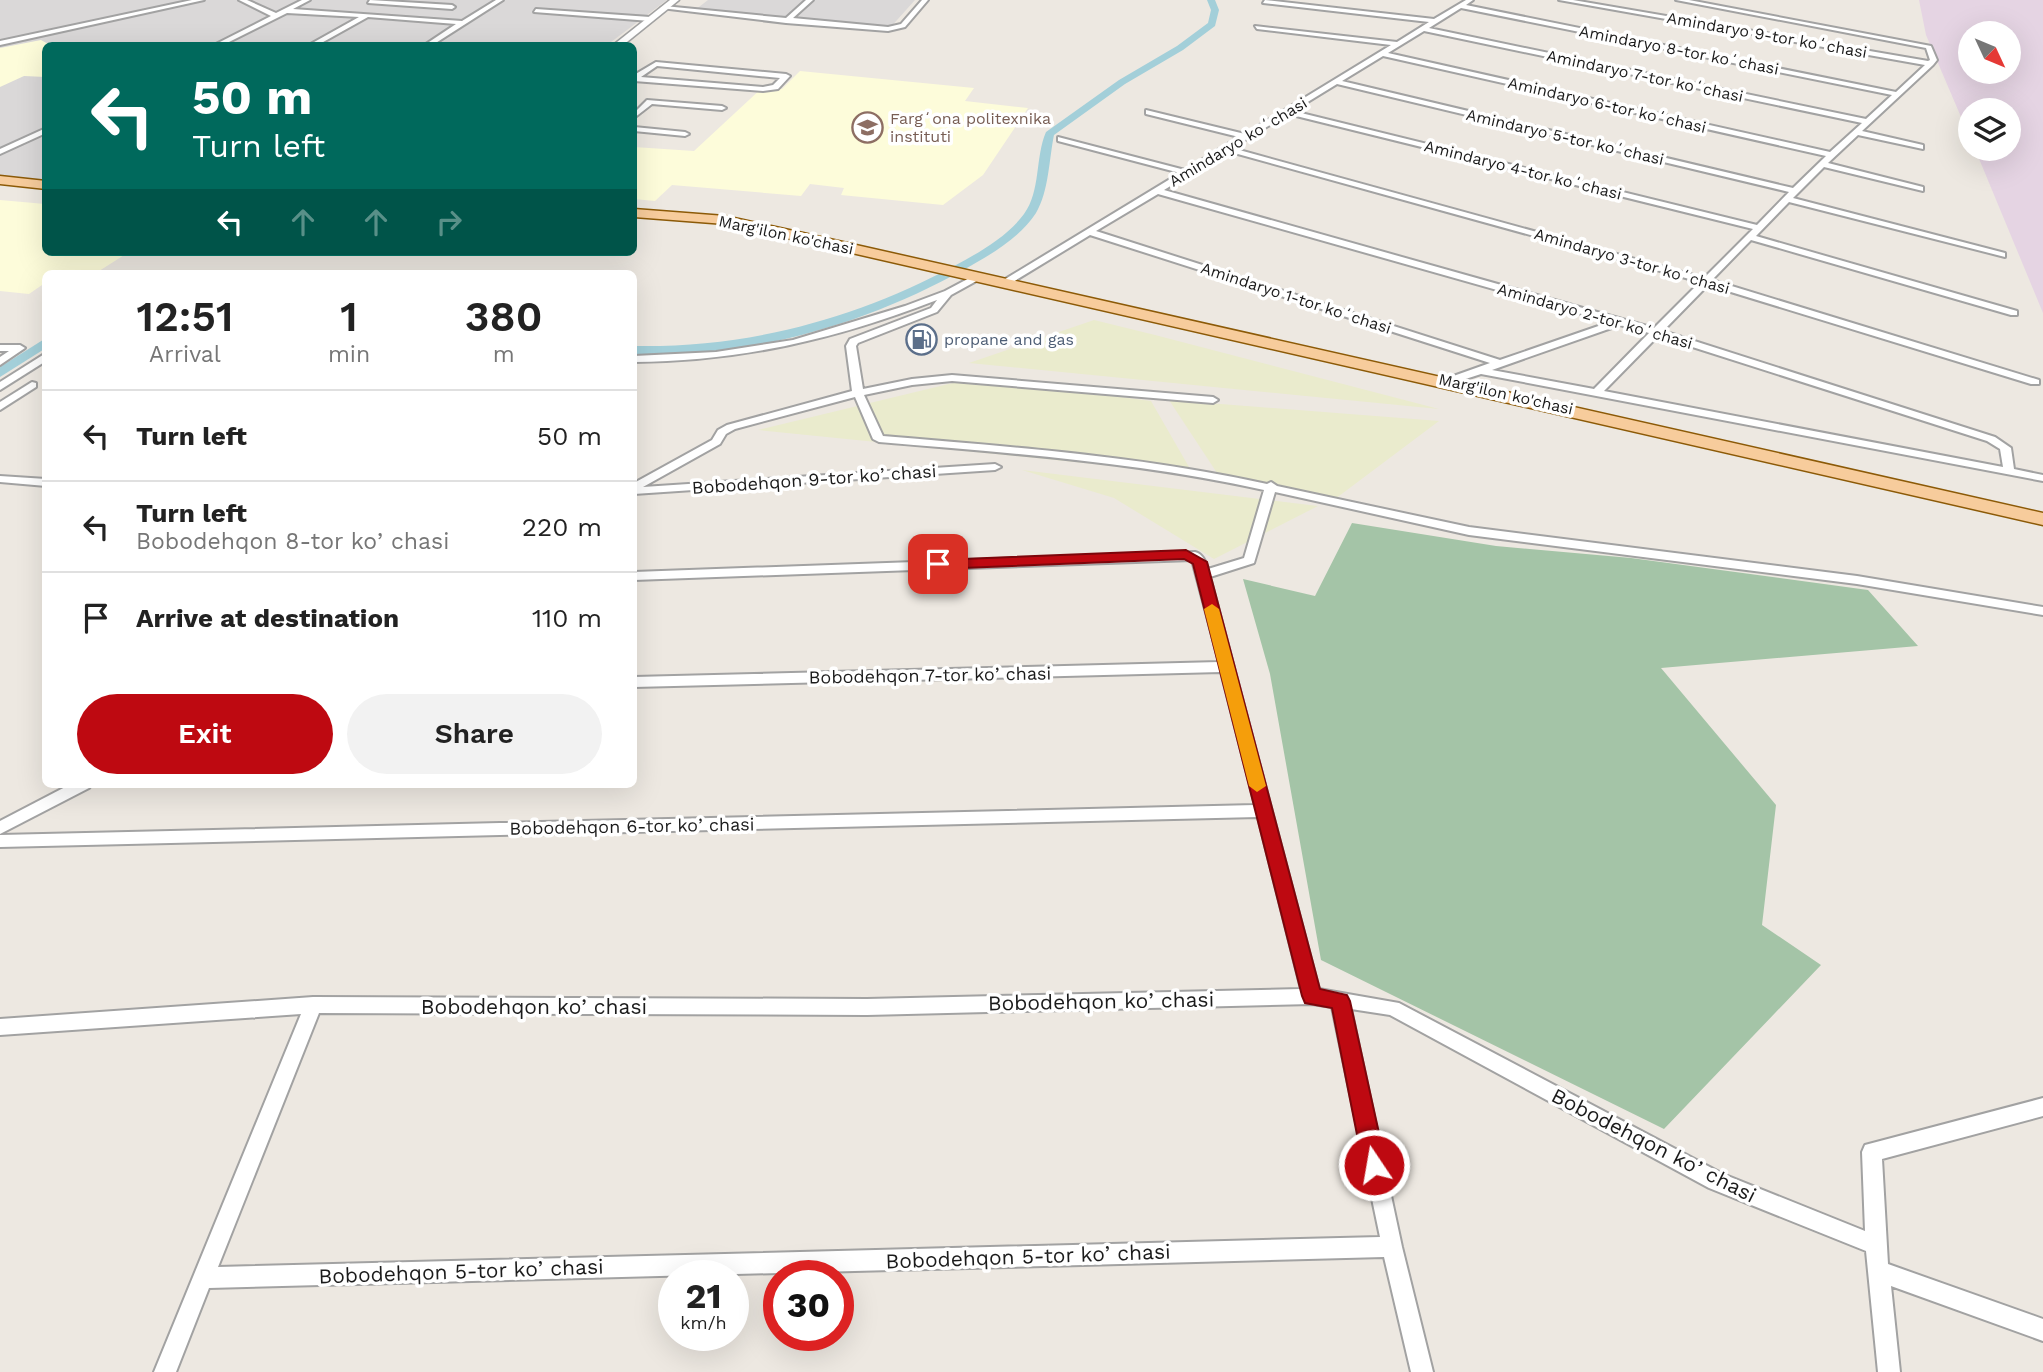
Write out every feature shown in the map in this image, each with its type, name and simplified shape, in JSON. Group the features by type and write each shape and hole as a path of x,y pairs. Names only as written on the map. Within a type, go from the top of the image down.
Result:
{"main road":[{"path":"0,180 42,185"},
{"name":"Marg'ilon ko'chasi","path":"637,213 726,220 1449,381 2043,519"}],"street":[{"path":"0,43 201,0"},
{"path":"242,0 275,15"},
{"path":"221,42 307,0"},
{"path":"432,42 500,0"},
{"path":"621,42 675,0"},
{"path":"694,10 707,0"},
{"path":"786,21 810,0"},
{"path":"664,8 888,29 903,26 925,0"},
{"name":"Amindaryo koʻchasi","path":"1005,283 1470,0"},
{"name":"Amindaryo 9-tor koʻchasi","path":"1562,0 1931,64"},
{"path":"1595,394 1831,155 1934,60 1929,47 1679,0"},
{"path":"370,2 455,5 429,20"},
{"path":"1265,2 1435,22"},
{"name":"Amindaryo 8-tor koʻchasi","path":"1460,6 1897,93"},
{"path":"285,11 462,23"},
{"path":"536,11 650,19"},
{"path":"317,42 367,15"},
{"path":"1257,27 1400,44"},
{"name":"Amindaryo 7-tor koʻchasi","path":"1424,29 1867,122"},
{"name":"Amindaryo 6-tor koʻchasi","path":"1383,54 1831,155"},
{"path":"637,76 656,64 786,76 772,89 637,78"},
{"path":"667,88 675,81"},
{"name":"Amindaryo 5-tor koʻchasi","path":"1336,82 1795,191"},
{"path":"637,113 658,95"},
{"path":"650,102 722,108"},
{"path":"1149,112 1248,137"},
{"name":"Amindaryo 4-tor koʻchasi","path":"1288,113 1758,228"},
{"path":"637,130 685,134"},
{"path":"0,152 42,132"},
{"path":"1857,132 1920,147"},
{"path":"1061,139 1188,173"},
{"name":"Amindaryo 3-tor koʻchasi","path":"1227,149 1705,281 2035,382"},
{"path":"1822,164 1920,189"},
{"name":"Amindaryo 2-tor koʻchasi","path":"1157,191 1616,323 1656,332 1991,439 2005,448 2008,471"},
{"path":"1787,199 2002,255"},
{"name":"Amindaryo 1-tor koʻchasi","path":"1090,232 1503,364"},
{"path":"1749,237 2014,313"},
{"path":"637,359 692,360 800,342 887,317 948,292 973,276"},
{"path":"948,292 934,310 854,341 851,346 858,393 879,439 1054,454 1271,486 1469,531 1869,582 2043,611"},
{"path":"1449,381 1616,323"},
{"path":"0,348 20,348 0,362"},
{"path":"0,387 42,359"},
{"path":"1483,371 2043,478"},
{"path":"637,487 716,442 722,432 731,427 858,393 912,382 952,378 1213,400"},
{"path":"0,407 32,385"},
{"name":"Bobodehqon 9-tor koʼchasi","path":"637,489 995,467"},
{"path":"0,479 42,483"},
{"path":"1203,575 1250,560 1271,486"},
{"path":"637,576 1186,554 1200,562 1312,996"},
{"name":"Bobodehqon 7-tor koʼchasi","path":"637,682 1227,667"},
{"path":"0,828 76,788"},
{"name":"Bobodehqon 6-tor koʼchasi","path":"0,841 1264,811"},
{"name":"Bobodehqon koʼchasi","path":"0,1027 313,1005 867,1007 1312,996 1392,1008 1716,1181 1876,1245"},
{"path":"1340,1001 1392,1247 1422,1372"},
{"path":"165,1372 313,1005"},
{"path":"1889,1372 1878,1271 1872,1152 2043,1107"},
{"name":"Bobodehqon 5-tor koʼchasi","path":"203,1278 1392,1247"},
{"path":"1878,1271 2043,1330"}],"shaded area":[{"path":"0,0 190,0 0,40"},
{"path":"206,0 667,0 611,42 42,42 42,180 0,176 0,45"},
{"path":"708,0 915,0 889,29 695,10"},
{"path":"1919,0 2043,0 2043,313 1980,161 2021,161 2021,98 1958,98 1958,110 1926,35"},
{"path":"41,40 45,42 42,42 42,77 24,76 0,87 0,48"},
{"name":"Fargʻona politexnika instituti","path":"800,71 974,88 965,101 1028,108 983,175 943,205 841,195 844,188 810,184 801,196 672,185 655,201 637,199 637,147 694,151 763,87 782,89"},
{"path":"0,200 42,204 42,256 123,256 101,270 42,270 42,285 29,294 0,291"},
{"path":"1094,320 1155,335 1439,409 969,363"},
{"path":"961,376 1151,401 1193,474 758,430 957,382"},
{"path":"1169,400 1439,421 1335,499 1219,476"},
{"path":"1022,470 1318,506 1214,559 1114,498"},
{"path":"1352,523 1496,546 1631,558 1868,590 1918,646 1661,668 1776,805 1762,925 1821,965 1664,1129 1321,960 1270,674 1243,579 1315,596"}],"waterway":[{"path":"637,350 675,351 719,347 807,330 893,300 969,262 1011,234 1031,212 1039,187 1049,134 1122,82 1180,48 1212,24 1215,10 1211,0"},
{"path":"0,373 42,345"}],"slow traffic":[{"path":"1212,609 1257,786"}],"place":[{"name":"Fargʻona politexnika instituti","path":"867,127"},
{"name":"propane and gas","path":"921,339"}],"route":[{"path":"938,564 1186,554 1195,556 1200,562 1312,996 1340,1001 1374,1165"}]}
